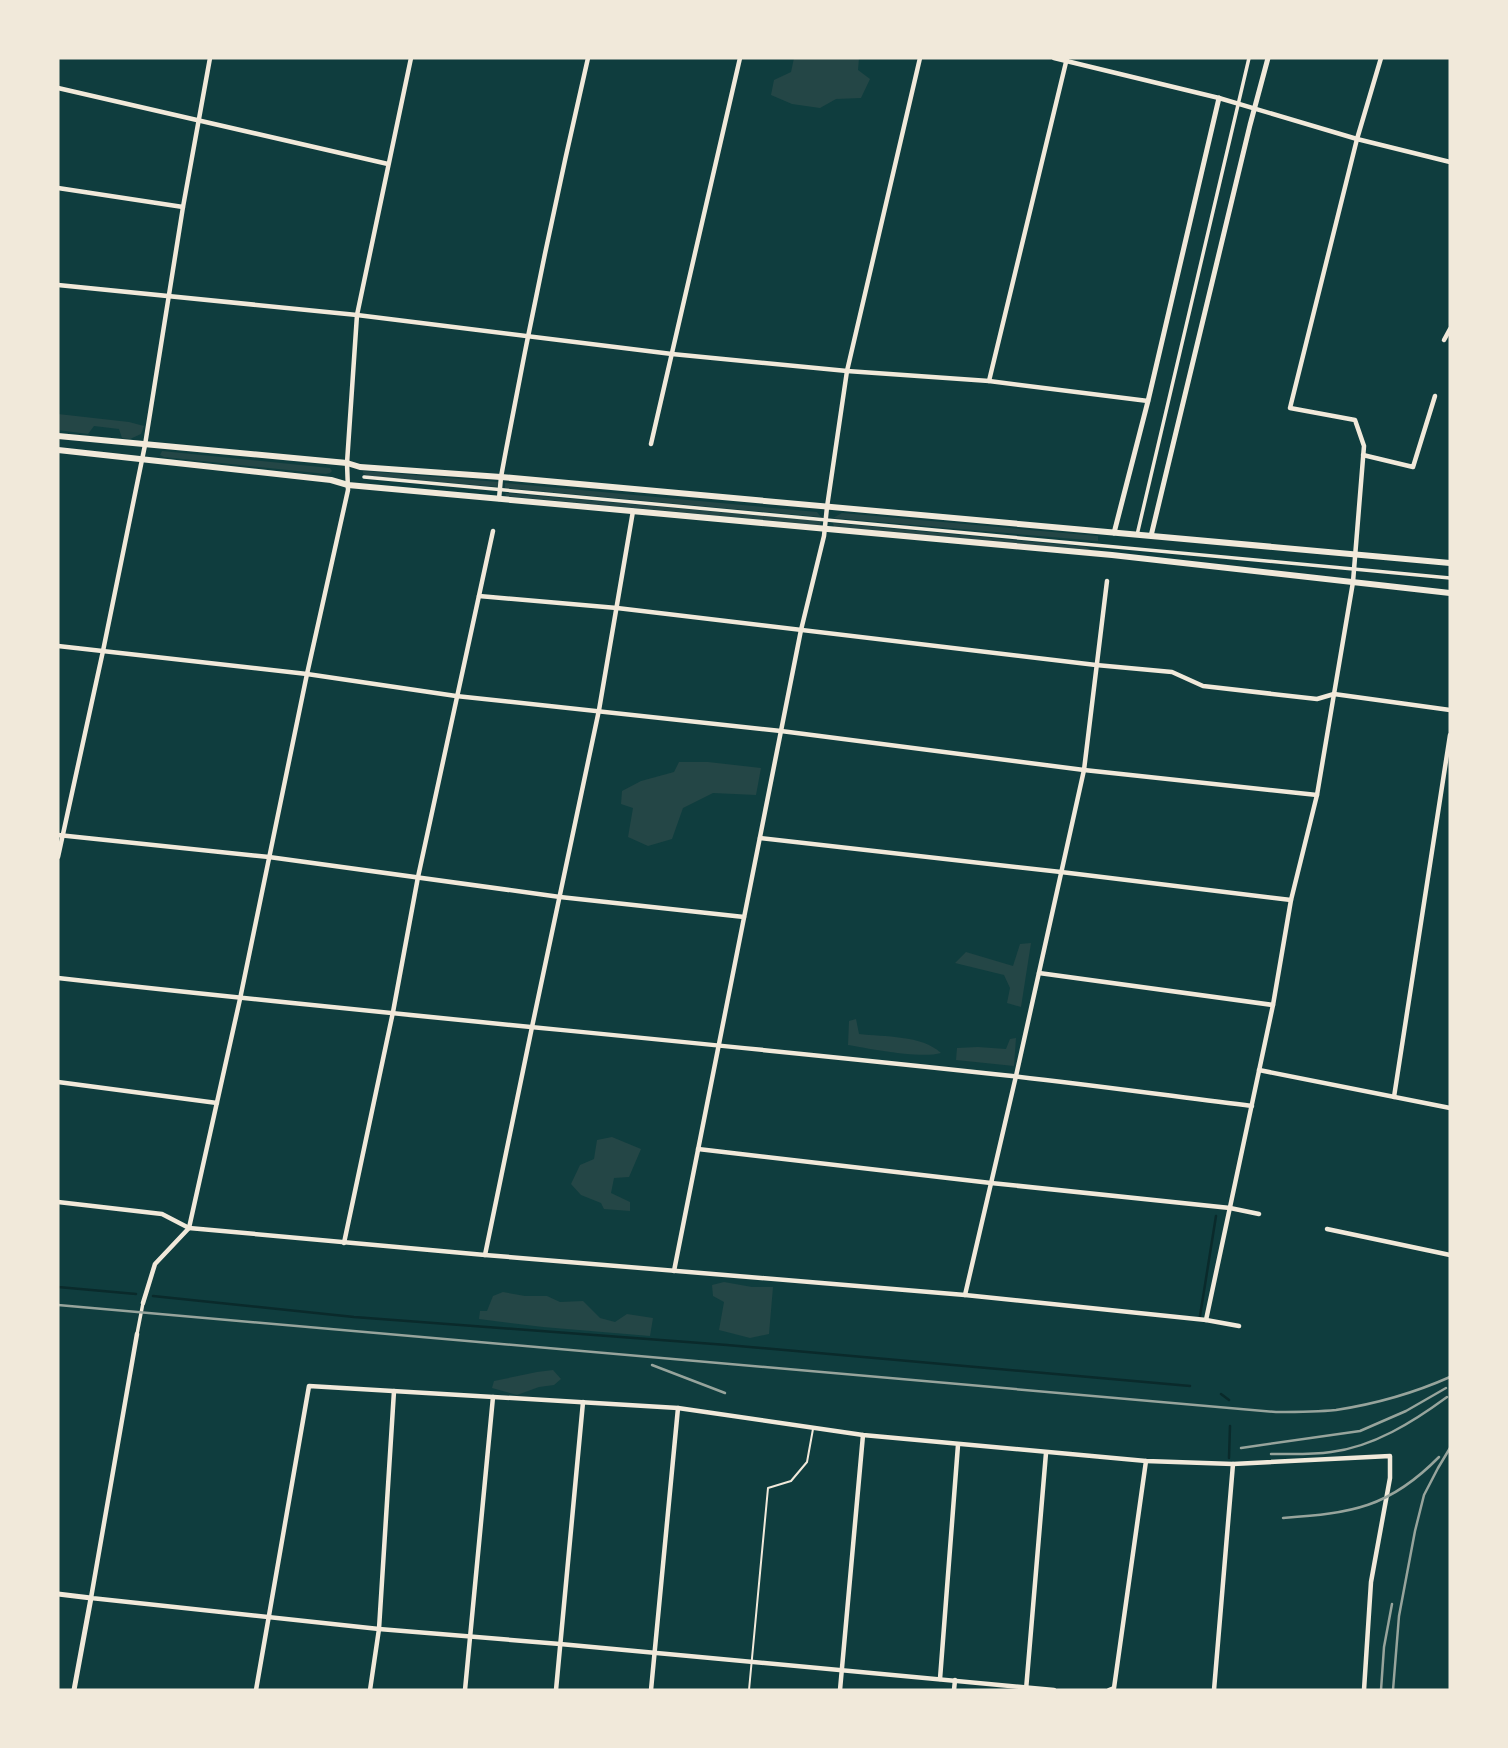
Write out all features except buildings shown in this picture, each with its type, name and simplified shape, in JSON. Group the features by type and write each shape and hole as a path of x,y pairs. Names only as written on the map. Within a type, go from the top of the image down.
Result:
{"main road":[{"path":"58,436 347,463 360,467 501,477 1450,563"},
{"path":"58,450 331,480 348,485 1105,554 1450,593"}],"street":[{"path":"58,857 60,835 103,651 145,445 210,58"},
{"path":"74,1690 143,1303 155,1264 189,1228 348,491 347,463 357,315 411,58"},
{"path":"499,500 527,336 588,58"},
{"path":"651,444 740,58"},
{"path":"674,1271 801,630 825,530 847,371 920,58"},
{"path":"1054,58 1219,98 1450,162"},
{"path":"1137,535 1249,58"},
{"path":"1151,536 1268,58"},
{"path":"1206,1320 1273,1005 1291,900 1317,795 1353,582 1364,446 1355,420 1290,408 1357,138 1381,58"},
{"path":"989,381 1067,59"},
{"path":"58,88 388,164"},
{"path":"1114,533 1219,98"},
{"path":"58,188 183,207"},
{"path":"58,285 357,315 672,354 989,381 1148,401"},
{"path":"1444,340 1450,329"},
{"path":"1363,455 1413,467 1435,396"},
{"path":"364,477 1450,578"},
{"path":"485,1255 599,710 633,511"},
{"path":"344,1242 393,1012 418,877 493,531"},
{"path":"965,1295 1084,770 1107,581"},
{"path":"479,596 617,608 1172,672 1203,686 1216,688 1317,699 1334,694 1450,709"},
{"path":"58,646 307,674 456,696 781,730 1084,770 1317,795"},
{"path":"1394,1097 1450,735"},
{"path":"60,835 269,857 559,897 744,917"},
{"path":"760,838 1291,900"},
{"path":"1039,973 1273,1005"},
{"path":"58,978 240,999 393,1012 1016,1076 1252,1107"},
{"path":"1259,1070 1450,1108"},
{"path":"58,1082 217,1103"},
{"path":"698,1149 1230,1208 1259,1214"},
{"path":"58,1202 162,1214 189,1228 965,1295 1206,1320 1239,1326"},
{"path":"1326,1229 1450,1255"},
{"path":"257,1690 309,1386 678,1408 863,1436 1146,1461 1233,1464 1390,1455 1390,1478 1371,1582 1364,1690"},
{"path":"370,1690 379,1629 394,1391"},
{"path":"465,1690 493,1397"},
{"path":"556,1690 583,1402"},
{"path":"651,1690 678,1408"},
{"path":"840,1690 863,1436"},
{"path":"940,1679 958,1445"},
{"path":"1026,1689 1046,1453"},
{"path":"1109,1690 1114,1688 1146,1461"},
{"path":"1214,1690 1233,1464"},
{"path":"58,1594 379,1629 1054,1690"},
{"path":"954,1690 955,1680"}],"lane":[{"path":"750,1690 768,1488 791,1481 807,1462 813,1428"}],"shaded area":[{"path":"794,58 859,58 858,70 870,79 861,98 836,99 820,108 792,104 771,95 774,80 791,72"},
{"path":"58,414 144,426 141,434 130,439 122,438 119,429 94,426 88,434 58,430"},
{"path":"162,451 330,468 332,471 326,474 164,457 160,455"},
{"path":"363,471 499,482 499,487 368,476"},
{"path":"505,483 817,512 821,517 505,488"},
{"path":"505,493 821,521 820,525 817,525 506,496"},
{"path":"842,513 1098,536 1098,541 833,518"},
{"path":"833,523 1086,547 1093,551 834,527"},
{"path":"679,762 708,762 761,768 756,795 713,793 683,808 672,839 648,846 628,837 633,808 621,804 622,791 641,781 674,772"},
{"path":"1031,943 1021,1007 1007,1003 1010,988 1004,975 955,963 966,952 1013,966 1020,944"},
{"path":"856,1019 859,1034 913,1040 941,1053 909,1054 848,1045 849,1021"},
{"path":"1016,1038 1014,1066 956,1060 957,1048 1006,1049 1010,1039"},
{"path":"612,1137 641,1149 629,1177 614,1178 611,1193 630,1202 630,1211 604,1209 601,1203 581,1195 571,1184 580,1165 594,1159 597,1140"},
{"path":"724,1282 752,1287 773,1287 769,1334 750,1338 719,1330 724,1302 713,1296 712,1285"},
{"path":"503,1292 547,1296 560,1302 583,1301 600,1318 615,1322 627,1314 653,1318 650,1336 479,1319 480,1311 487,1311 493,1296"},
{"path":"553,1370 561,1379 554,1385 517,1395 492,1388 494,1381"}],"waterway":[{"path":"1200,1316 1216,1216"},
{"path":"58,1287 136,1294"},
{"path":"153,1296 354,1317 727,1345 1190,1386"},
{"path":"1221,1394 1229,1400"},
{"path":"1229,1458 1230,1426"}],"railway":[{"path":"58,1305 1276,1412 1351,1408 1408,1393 1450,1377"},
{"path":"652,1365 725,1393"},
{"path":"1241,1448 1360,1431 1406,1411 1446,1388"},
{"path":"1271,1454 1323,1453 1362,1445 1406,1424 1447,1397"},
{"path":"1393,1690 1399,1616 1415,1531 1424,1495 1450,1448"},
{"path":"1283,1518 1329,1514 1368,1505 1403,1487 1439,1457"},
{"path":"1381,1690 1384,1647 1392,1604"}]}
